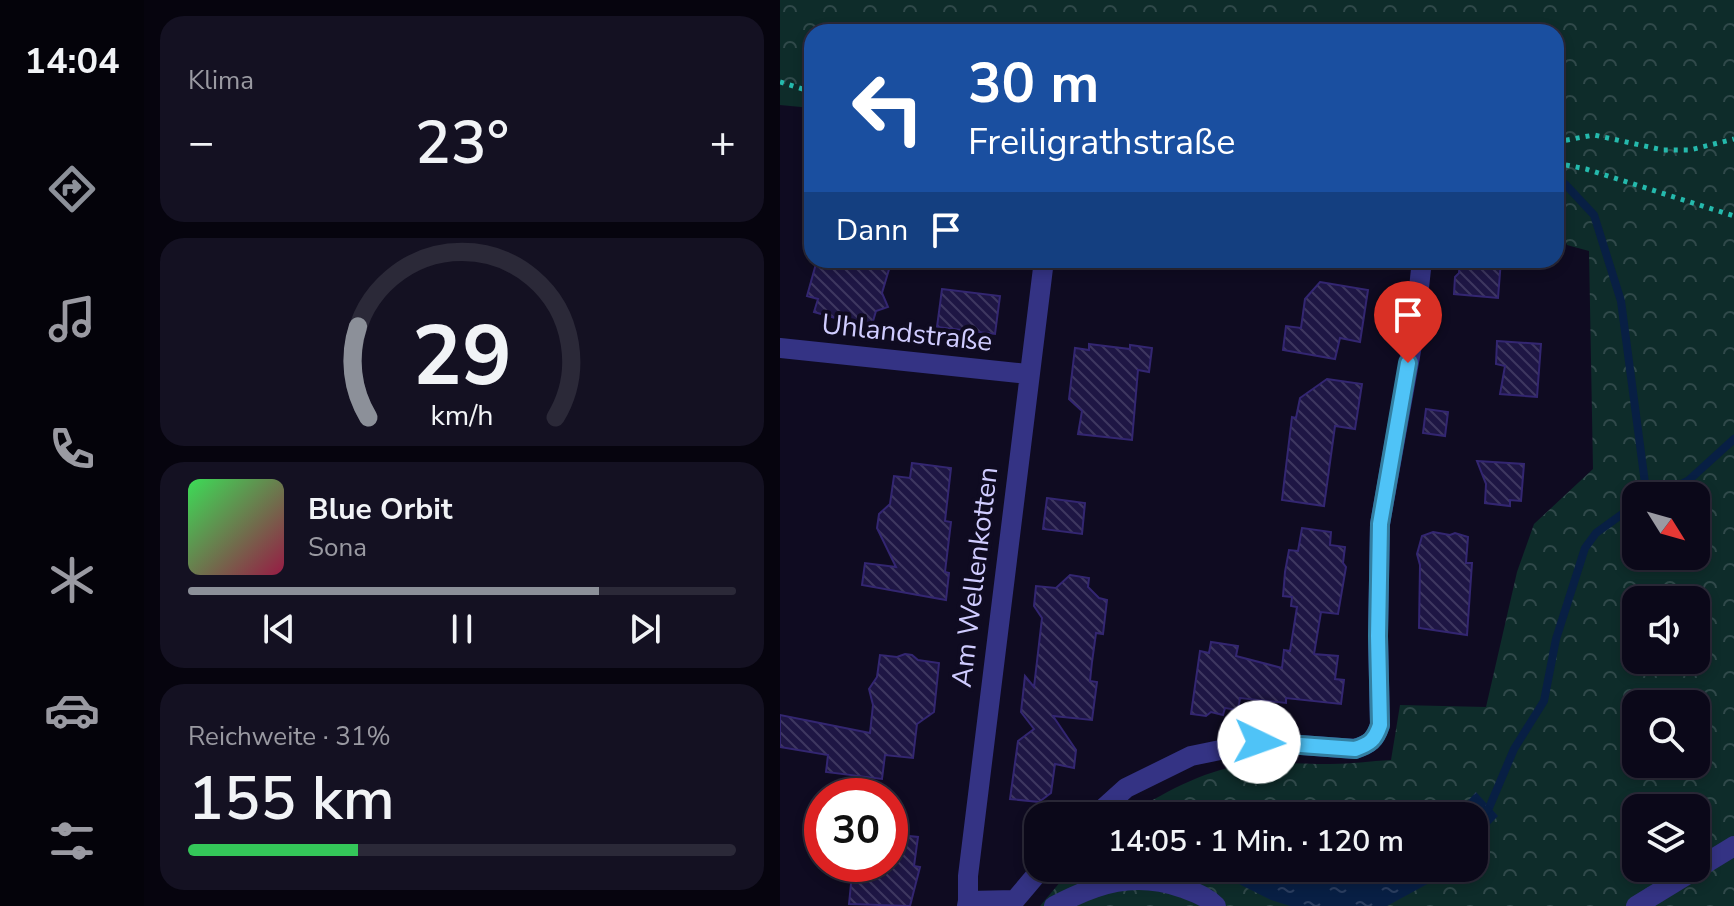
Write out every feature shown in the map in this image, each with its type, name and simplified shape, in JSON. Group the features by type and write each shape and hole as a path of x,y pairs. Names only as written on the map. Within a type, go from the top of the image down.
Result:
{"street":[{"name":"Am Wellenkotten","path":"968,904 968,876 1043,268"},
{"path":"1110,802 1126,788 1191,756 1259,742 1355,749 1370,744 1376,736 1380,725 1380,524 1414,334 1421,268"},
{"name":"Uhlandstraße","path":"780,348 1028,374"},
{"path":"1636,906 1734,846"},
{"path":"1054,906 1086,889 1108,882 1139,880 1164,881 1208,897 1216,906"},
{"path":"968,904 1021,903 1034,882"}],"path":[{"path":"780,82 804,90"},
{"path":"1564,141 1594,135 1663,150 1690,150 1734,139"},
{"path":"1564,165 1734,216"}],"green space":[{"path":"780,0 1734,0 1734,906 1040,906 1060,882 1488,882 1488,802 1150,802 1212,772 1244,765 1391,760 1400,705 1486,707 1517,572 1534,524 1593,469 1589,251 1567,245 1564,238 1564,24 804,24 804,107 780,105"}],"water":[{"path":"1476,792 1485,802 1467,802"},
{"path":"1488,805 1498,816 1488,826"},
{"path":"1235,882 1431,882 1387,906 1290,906"}],"building":[{"path":"815,268 889,268 882,293 888,307 876,311 871,328 814,312 818,299 807,296"},
{"path":"1459,268 1500,268 1498,298 1454,294 1455,277"},
{"path":"1320,282 1368,290 1360,342 1340,338 1335,359 1283,350 1286,326 1301,328 1305,299"},
{"path":"942,289 1000,296 995,334 937,327"},
{"path":"1497,341 1541,344 1537,397 1500,394 1505,366 1496,364"},
{"path":"1089,344 1152,348 1149,372 1138,370 1132,440 1078,434 1082,411 1069,399 1075,348 1089,350"},
{"path":"1327,379 1362,384 1355,429 1335,426 1324,506 1282,500 1292,417 1296,418 1300,398"},
{"path":"1426,409 1448,412 1445,436 1423,433"},
{"path":"1477,461 1524,464 1521,501 1510,500 1510,506 1485,503 1486,484"},
{"path":"912,463 951,468 945,521 951,522 945,572 949,573 946,600 862,585 865,563 896,567 877,528 879,514 890,504 894,476 910,478"},
{"path":"1047,498 1085,503 1082,534 1043,529"},
{"path":"1302,528 1331,532 1330,545 1345,547 1343,563 1346,567 1338,614 1321,612 1314,654 1338,656 1335,679 1344,680 1341,704 1286,698 1286,703 1240,698 1238,710 1225,708 1223,715 1211,712 1206,716 1191,714 1200,651 1209,653 1211,642 1238,646 1236,656 1282,668 1284,650 1290,651 1297,607 1291,606 1292,597 1283,596 1285,572 1289,550 1298,551"},
{"path":"1433,532 1468,537 1466,563 1472,563 1467,635 1419,628 1420,565 1417,554 1422,536"},
{"path":"1070,575 1089,578 1088,587 1099,598 1107,600 1103,634 1096,633 1092,662 1090,681 1097,682 1092,720 1053,716 1076,750 1074,768 1055,764 1051,793 1039,802 1010,799 1018,741 1034,729 1021,712 1025,676 1034,687 1042,618 1034,606 1036,586 1056,588"},
{"path":"880,655 912,655 918,660 939,663 934,712 917,724 913,758 885,755 882,778 874,778 826,772 828,755 780,747 780,715 870,733 873,705 869,689 877,677"},
{"path":"908,836 918,837 914,866 920,867 910,906 849,904 851,882 908,882"}],"waterway":[{"path":"1565,184 1594,215 1621,301 1645,482"},
{"path":"1685,482 1734,439"},
{"path":"1488,809 1514,749 1544,701 1556,639 1585,548 1596,533 1622,514"}],"route":[{"path":"1259,742 1355,749 1370,744 1376,736 1380,725 1380,524 1408,363"}]}
